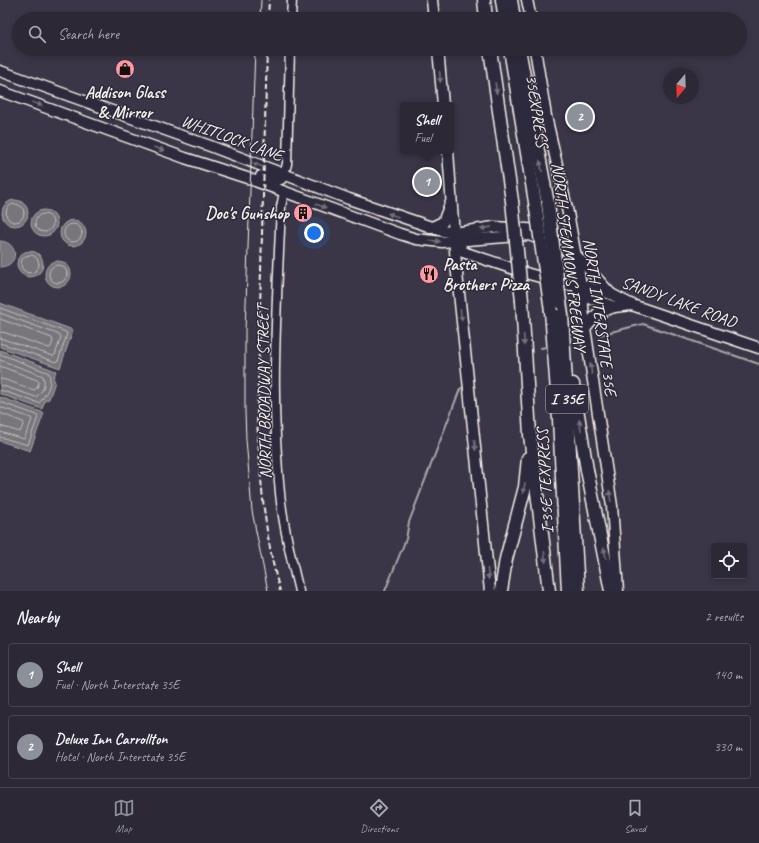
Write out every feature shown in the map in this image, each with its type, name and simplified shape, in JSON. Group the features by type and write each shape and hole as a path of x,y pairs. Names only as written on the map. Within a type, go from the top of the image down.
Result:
{"highway":[{"path":"502,0 504,12"},
{"path":"511,0 513,12"},
{"name":"I 35E","path":"491,56 512,201 522,301 530,435 549,591"},
{"name":"35EXPRESS","path":"511,56 535,202"},
{"name":"NORTH STEMMONS FREEWAY","path":"520,56 548,204 560,302 557,313 579,591"},
{"name":"I 35E TEXPRESS","path":"535,202 557,313 559,419 568,591"},
{"path":"557,313 568,340 571,374 585,456 611,591"},
{"path":"501,591 506,559 525,487 530,435"}],"main road":[{"path":"432,0 433,12"},
{"path":"527,0 529,12"},
{"path":"439,56 443,102"},
{"name":"NORTH INTERSTATE 35E","path":"537,56 546,116 565,200 582,290 585,328 612,506 618,591"},
{"name":"WHITLOCK LANE","path":"0,71 210,146 349,199 442,231 455,238"},
{"name":"WHITLOCK LANE","path":"0,91 184,158 247,178 400,234 429,241 442,242 455,238"},
{"path":"448,154 455,238 490,591"},
{"path":"247,178 250,172 275,180 281,179 284,174"},
{"path":"284,192 285,186 290,183 337,199 349,199"},
{"path":"430,228 443,222 450,208 452,198"},
{"path":"455,238 529,235 576,254 611,294"},
{"name":"SANDY LAKE ROAD","path":"455,238 463,252 582,290 611,294 632,305 759,348"},
{"path":"582,290 614,307"},
{"path":"585,328 598,313 614,307 632,305"}],"street":[{"path":"291,12 292,0"},
{"path":"284,174 286,164 290,56"},
{"name":"NORTH BROADWAY STREET","path":"284,192 281,207 278,297 276,440 284,523 300,591"}],"water":[{"path":"15,200 24,204 28,213 24,222 15,226 6,222 2,213 6,204"},
{"path":"44,210 53,214 57,223 53,232 44,236 35,232 31,223 35,214"},
{"path":"73,220 82,224 86,233 82,242 73,246 64,242 60,233 64,224"},
{"path":"0,241 11,245 15,254 11,263 7,266 0,267"},
{"path":"30,251 39,255 43,264 39,273 30,277 21,273 17,264 21,255"},
{"path":"58,261 67,265 71,274 67,283 58,287 49,283 45,274 49,265"},
{"path":"0,303 73,330 60,368 0,347"},
{"path":"0,350 56,371 53,378 55,382 49,399 45,400 42,409 0,394"},
{"path":"0,397 44,413 30,451 0,441"}],"waterway":[{"path":"599,335 643,324 759,364"},
{"path":"541,348 546,347"},
{"path":"385,591 406,539 409,522 460,389 464,387"}],"tram line":[{"path":"260,12 261,0"},
{"path":"255,56 245,332 245,412 252,511 268,591"}],"railway":[{"path":"268,12 269,0"},
{"path":"267,56 257,418 261,483 266,527 280,591"}],"place":[{"name":"Addison Glass & Mirror","path":"125,69"},
{"name":"Deluxe Inn Carrollton","path":"580,117"},
{"name":"Shell","path":"427,182"},
{"name":"Doc's Gunshop","path":"303,213"},
{"name":"Pasta Brothers Pizza","path":"429,274"}]}
